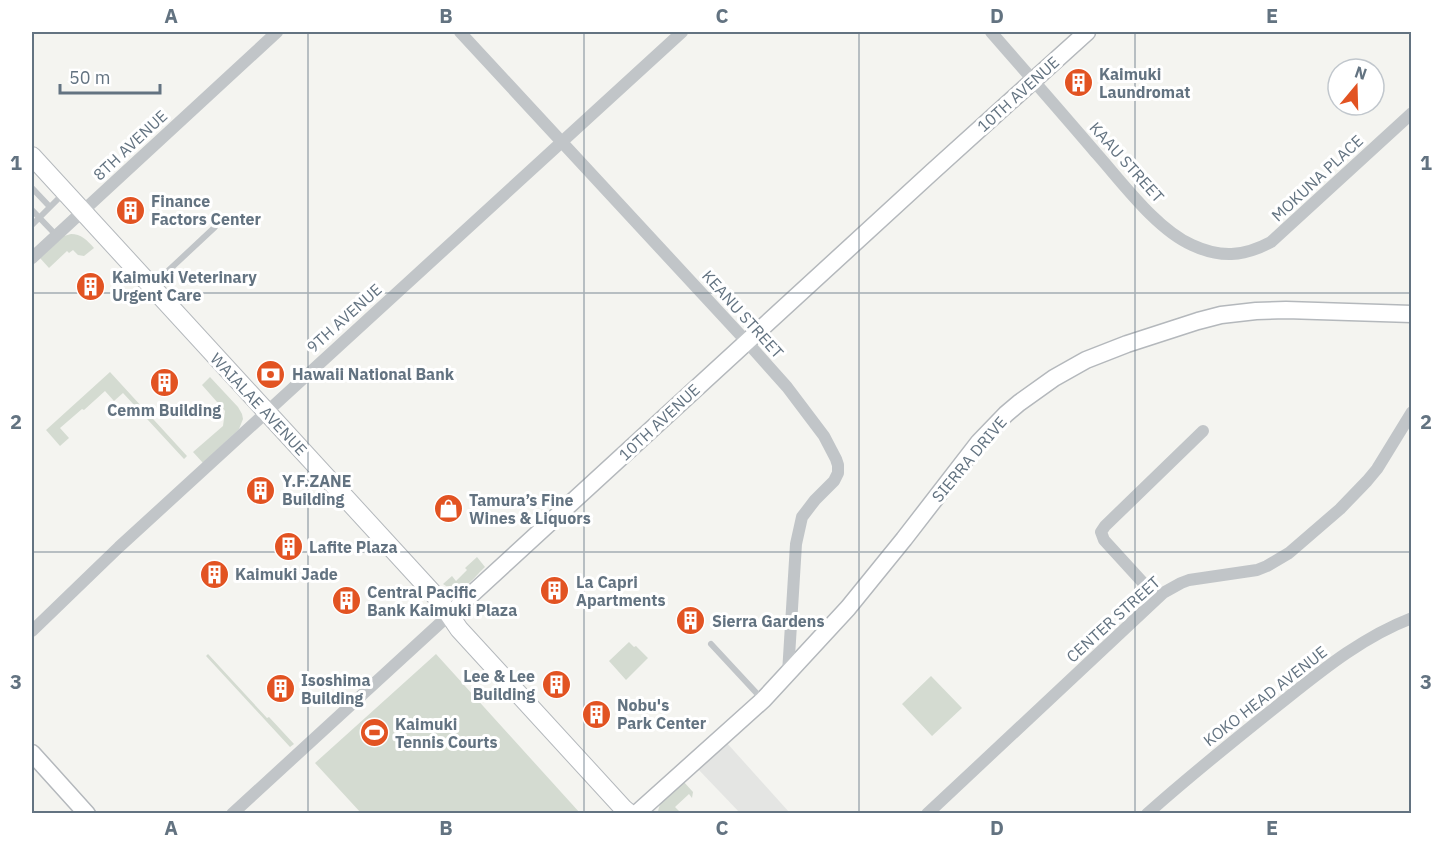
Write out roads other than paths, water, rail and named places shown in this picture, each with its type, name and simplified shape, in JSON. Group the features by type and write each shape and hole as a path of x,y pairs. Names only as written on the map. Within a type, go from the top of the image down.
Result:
{"main road":[{"name":"WAIALAE AVENUE","path":"34,164 65,192 435,595 474,645 630,813"}],"street":[{"name":"8TH AVENUE","path":"32,258 277,32"},
{"name":"KEANU STREET","path":"460,32 746,341 803,407 833,453 838,465 834,481 806,511 798,532 788,673"},
{"name":"9TH AVENUE","path":"32,631 266,411 682,32"},
{"name":"KAAU STREET","path":"991,32 1140,202 1173,234 1191,244 1226,254 1243,254 1271,243"},
{"name":"10TH AVENUE","path":"232,813 746,341 1087,32"},
{"name":"MOKUNA PLACE","path":"1271,243 1412,113"},
{"name":"SIERRA DRIVE","path":"636,813 763,700 863,590 979,442 1018,403 1040,387 1069,369 1127,344 1198,321 1229,314 1286,310 1412,314"},
{"name":"CENTER STREET","path":"927,813 1163,593 1180,583 1257,570 1288,553 1340,509 1367,481 1377,469 1412,412"},
{"path":"1157,598 1104,540 1101,532 1203,431"},
{"name":"KOKO HEAD AVENUE","path":"1148,813 1329,665 1375,634 1412,618"},
{"path":"32,753 87,813"}],"lane":[{"path":"32,188 50,207"},
{"path":"32,225 65,192"},
{"path":"32,210 56,236"},
{"path":"152,287 214,227"},
{"path":"711,644 763,700"}],"place":[{"name":"Kaimuki Laundromat","path":"1078,83"},
{"name":"Finance Factors Center","path":"130,210"},
{"name":"Kaimuki Veterinary Urgent Care","path":"91,286"},
{"name":"Hawaii National Bank","path":"271,374"},
{"name":"Cemm Building","path":"164,382"},
{"name":"Y.F.ZANE Building","path":"261,490"},
{"name":"Tamura’s Fine Wines & Liquors","path":"448,509"},
{"name":"Lafite Plaza","path":"288,547"},
{"name":"Kaimuki Jade","path":"214,574"},
{"name":"La Capri Apartments","path":"555,591"},
{"name":"Central Pacific Bank Kaimuki Plaza","path":"346,601"},
{"name":"Sierra Gardens","path":"691,621"},
{"name":"Lee & Lee Building","path":"556,685"},
{"name":"Isoshima Building","path":"280,689"},
{"name":"Nobu's Park Center","path":"596,714"},
{"name":"Kaimuki Tennis Courts","path":"374,733"}]}
